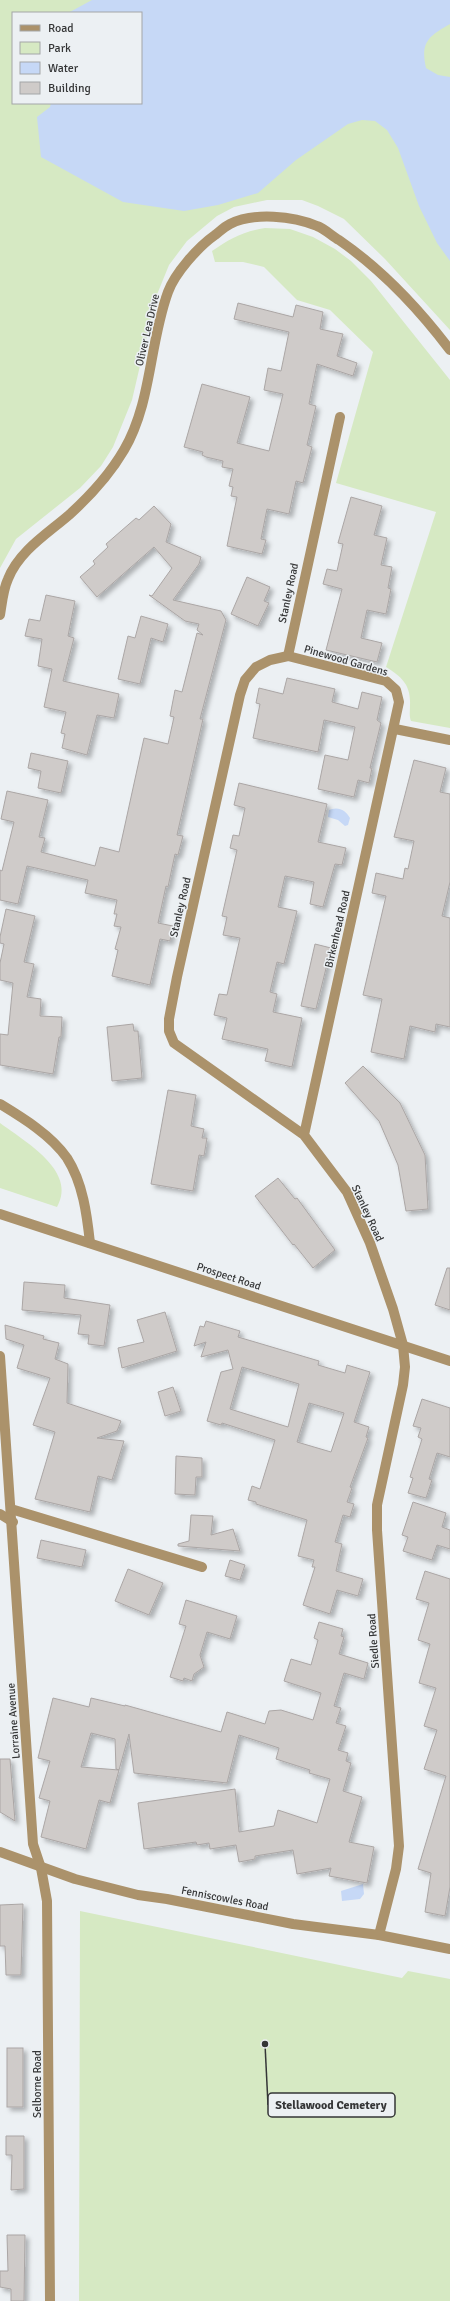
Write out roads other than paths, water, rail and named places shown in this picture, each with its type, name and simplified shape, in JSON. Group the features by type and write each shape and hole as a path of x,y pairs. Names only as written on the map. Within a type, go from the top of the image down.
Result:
{"street":[{"name":"Oliver Lea Drive","path":"0,615 8,578 19,560 79,505 117,463 131,438 142,410 168,291 182,269 203,243 230,224 257,217 287,217 318,226 350,248 384,277 412,306 450,350"},
{"name":"Stanley Road","path":"340,417 288,656 270,660 256,667 245,680 240,695 177,977 169,1031 174,1043 304,1135 347,1192 370,1243 403,1345"},
{"name":"Pinewood Gardens","path":"288,656 386,681 396,690 399,702 395,729"},
{"path":"395,729 450,740"},
{"name":"Birkenhead Road","path":"304,1135 395,729"},
{"path":"0,1104 31,1124 67,1158 82,1192 90,1243"},
{"name":"Prospect Road","path":"0,1214 450,1361"},
{"name":"Siedle Road","path":"379,1935 396,1869 399,1846 377,1530 377,1505 403,1385 403,1345"},
{"name":"Lorraine Avenue","path":"0,1356 13,1522 33,1844 41,1868"},
{"path":"11,1509 202,1566"},
{"path":"0,1514 13,1522"},
{"name":"Fenniscowles Road","path":"0,1852 41,1868 97,1886 138,1895 167,1899 294,1924 379,1935 450,1949"},
{"name":"Selborne Road","path":"41,1868 47,1901 49,1924 50,2301"}],"water":[{"path":"92,0 450,0 450,24 437,32 428,41 425,46 424,59 426,68 438,75 450,77 450,261 437,243 419,206 398,148 387,130 375,121 362,120 348,124 296,160 258,193 218,205 184,211 123,202 41,157 37,117 50,107 51,104 142,104 142,12 70,12"},
{"path":"340,809 347,813 350,818 348,825 345,826 338,820 328,817 329,810"},
{"path":"363,1884 364,1894 360,1899 342,1901 341,1891"}],"place":[{"name":"Stellawood Cemetery","path":"265,2044"}]}
